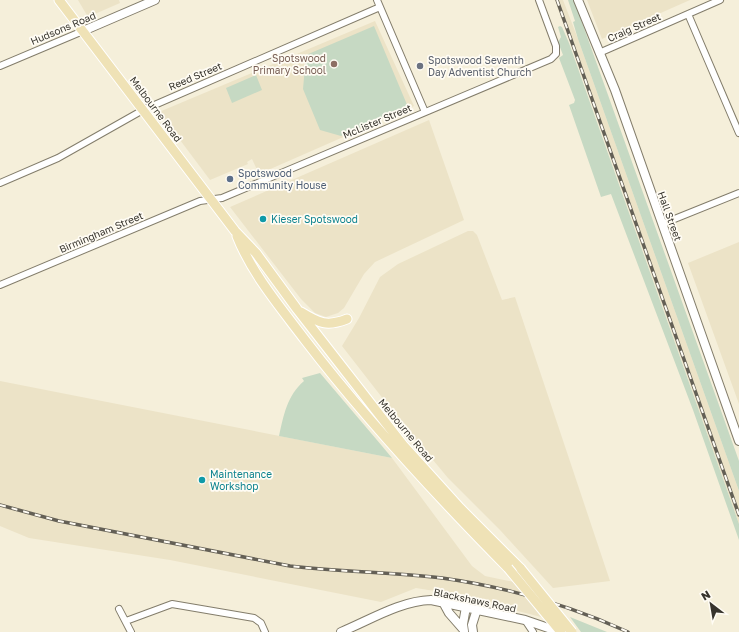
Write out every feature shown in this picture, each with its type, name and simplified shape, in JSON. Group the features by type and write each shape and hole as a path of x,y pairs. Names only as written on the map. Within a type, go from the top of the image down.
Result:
{"main road":[{"name":"Melbourne Road","path":"59,0 211,200 235,231 256,253 297,309 380,416 420,465 521,569 572,632"},
{"name":"Melbourne Road","path":"235,231 245,256 330,372 426,484 508,568 561,632"},
{"path":"297,309 313,319 327,324 338,323 347,319"}],"street":[{"name":"Hudsons Road","path":"0,66 155,0"},
{"path":"377,0 425,112"},
{"name":"McLister Street","path":"211,200 222,198 551,59 556,54 556,46 539,0"},
{"name":"Hall Street","path":"578,0 615,90 739,441"},
{"name":"Craig Street","path":"599,53 720,0"},
{"name":"Reed Street","path":"0,183 58,158 143,110 380,7"},
{"path":"688,14 739,133"},
{"path":"662,224 739,193"},
{"name":"Birmingham Street","path":"0,285 200,201 211,200"},
{"name":"Blackshaws Road","path":"341,632 418,600 443,602 477,609 525,620 561,632"},
{"path":"443,602 449,613 464,630"},
{"path":"126,621 172,604 254,618 261,623 266,632"},
{"path":"464,630 466,607"},
{"path":"119,609 131,632"},
{"path":"473,632 472,625 477,609"},
{"path":"525,620 533,632"}],"shaded area":[{"path":"78,0 119,0 120,3 88,17"},
{"path":"555,0 563,0 578,39 739,491 739,524"},
{"path":"587,0 690,0 602,39"},
{"name":"Spotswood Primary School","path":"375,21 414,106 259,174 252,159 247,162 248,164 210,180 159,112"},
{"path":"429,120 464,220 375,262 364,274 344,308 338,313 326,317 315,313 301,299 230,207"},
{"path":"468,231 473,231 477,235 502,300 515,297 610,581 553,588 500,530 448,478 398,418 342,346 359,318 380,277 398,264"},
{"path":"739,242 739,404 688,263"},
{"path":"0,381 392,458 472,566 485,576 514,582 541,617 453,594 416,588 381,602 170,560 29,538 0,526"}],"green space":[{"path":"568,0 574,0 739,461 739,491 578,39 573,22 575,21"},
{"path":"374,26 408,107 341,136 320,130 303,89 306,55"},
{"path":"558,27 562,27 569,43 739,524 739,540 693,410 611,194 601,197 569,105 574,103 575,100 559,58 563,55 558,42 561,37"},
{"path":"256,75 262,90 232,103 226,88"},
{"path":"320,373 392,458 279,436 287,406 298,387 304,381 302,378"},
{"path":"570,617 607,632 581,632"}],"railway":[{"path":"557,0 739,515"},
{"path":"0,505 59,521 290,566 423,576 490,586 560,605 628,632"}],"place":[{"name":"Spotswood Primary School","path":"334,64"},
{"name":"Spotswood Seventh Day Adventist Church","path":"420,66"},
{"name":"Spotswood Community House","path":"230,179"},
{"name":"Kieser Spotswood","path":"263,219"},
{"name":"Maintenance Workshop","path":"202,480"}]}
